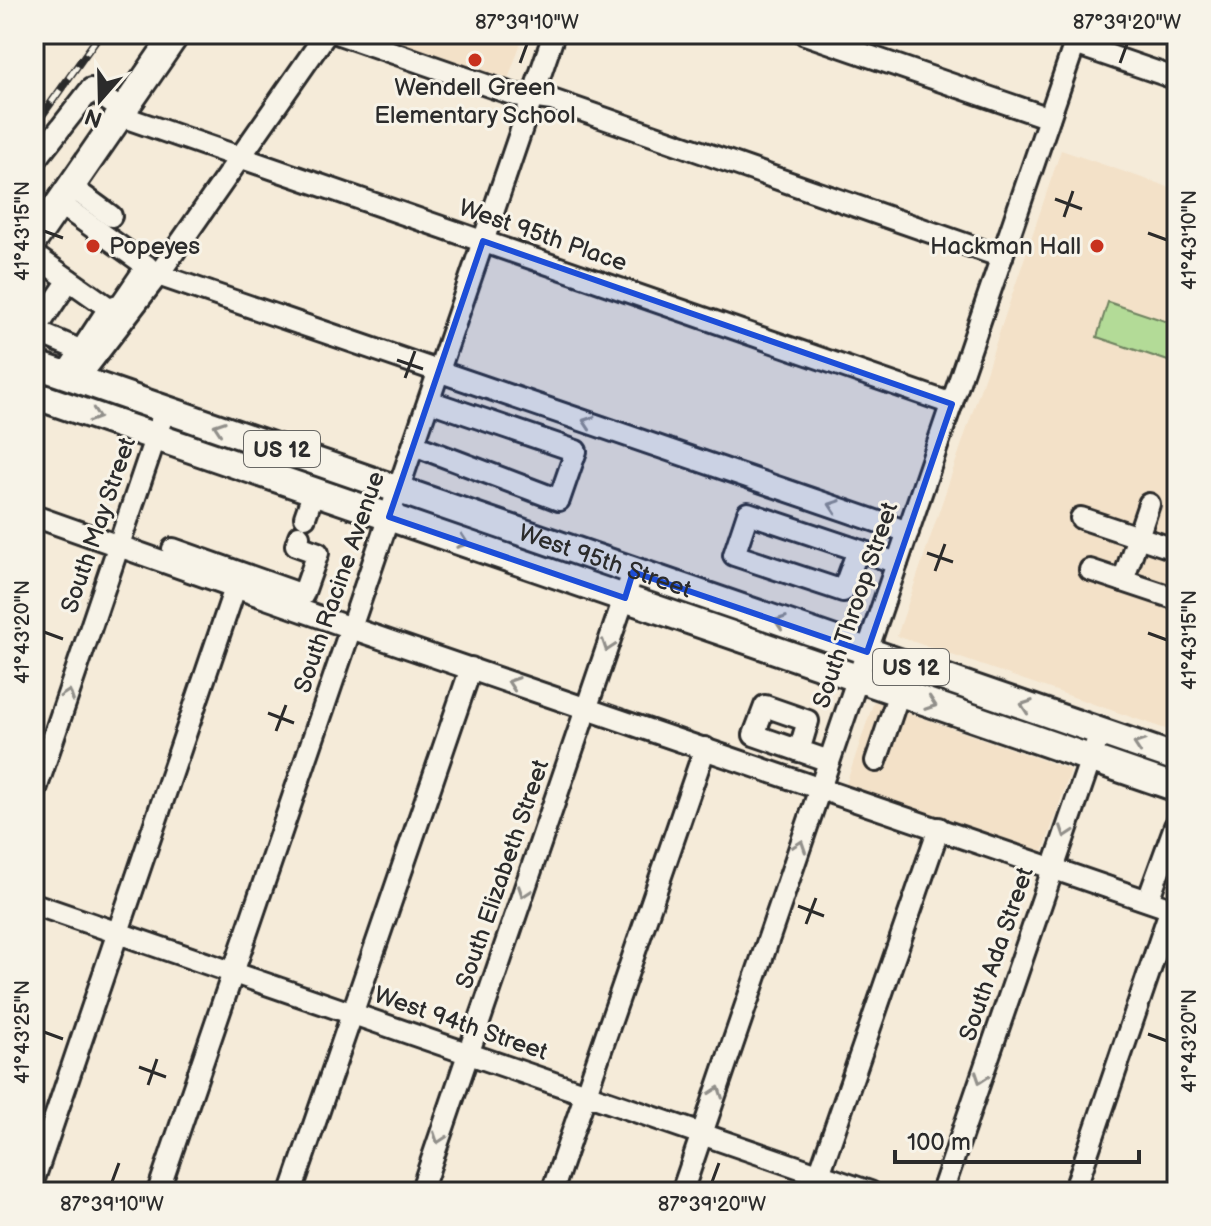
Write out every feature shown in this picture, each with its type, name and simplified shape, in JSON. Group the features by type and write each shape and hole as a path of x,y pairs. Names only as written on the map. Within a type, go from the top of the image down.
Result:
{"main road":[{"path":"34,240 176,34"},
{"name":"West 95th Street","path":"34,364 1177,758"},
{"name":"West 95th Street","path":"34,395 1177,788"}],"street":[{"path":"72,377 158,275 326,34"},
{"path":"339,34 508,93 552,100 1002,257"},
{"name":"South Racine Avenue","path":"158,1192 554,34"},
{"path":"805,34 1049,118"},
{"path":"1076,39 1177,79"},
{"name":"South Throop Street","path":"682,1192 1076,39"},
{"name":"West 95th Place","path":"34,162 91,89 120,113 240,157 952,404"},
{"path":"65,195 111,216"},
{"path":"65,195 147,266 121,304 109,308 82,351 72,377"},
{"path":"34,255 109,308"},
{"path":"158,275 908,532"},
{"path":"69,280 35,331 82,351"},
{"path":"414,445 559,500 576,451 429,401"},
{"name":"South May Street","path":"36,782 165,409"},
{"path":"173,549 303,595 318,553 296,545 314,491"},
{"path":"1123,581 1149,504"},
{"path":"858,550 843,591 734,555 748,513 897,563"},
{"path":"34,516 1174,910 1074,1192"},
{"path":"1081,518 1177,550"},
{"path":"1090,570 1177,599"},
{"name":"South Elizabeth Street","path":"421,1192 633,572"},
{"path":"34,1179 235,588"},
{"path":"291,1192 471,668"},
{"path":"876,761 899,693"},
{"name":"South Ada Street","path":"942,1192 1100,732"},
{"path":"552,1192 705,748"},
{"path":"799,751 829,761"},
{"path":"1148,900 1175,826"},
{"path":"816,1183 939,828"},
{"name":"West 94th Street","path":"34,904 702,1134 816,1183 870,1192"}],"highlighted area":[{"path":"483,241 952,404 867,652 633,572 625,598 389,517"}],"shaded area":[{"name":"Wendell Green Elementary School","path":"362,34 524,34 506,85"},
{"path":"1061,150 1177,190 1177,733 897,636"},
{"path":"874,701 1071,770 1041,858 844,790"}],"green space":[{"path":"1108,302 1177,325 1177,364 1097,337"},
{"path":"926,685 1038,723 1037,726 1034,728 925,688"}],"railway":[{"path":"34,127 100,34"}],"place":[{"name":"Wendell Green Elementary School","path":"475,60"},
{"name":"Popeyes","path":"93,246"},
{"name":"Hackman Hall","path":"1097,246"}]}
